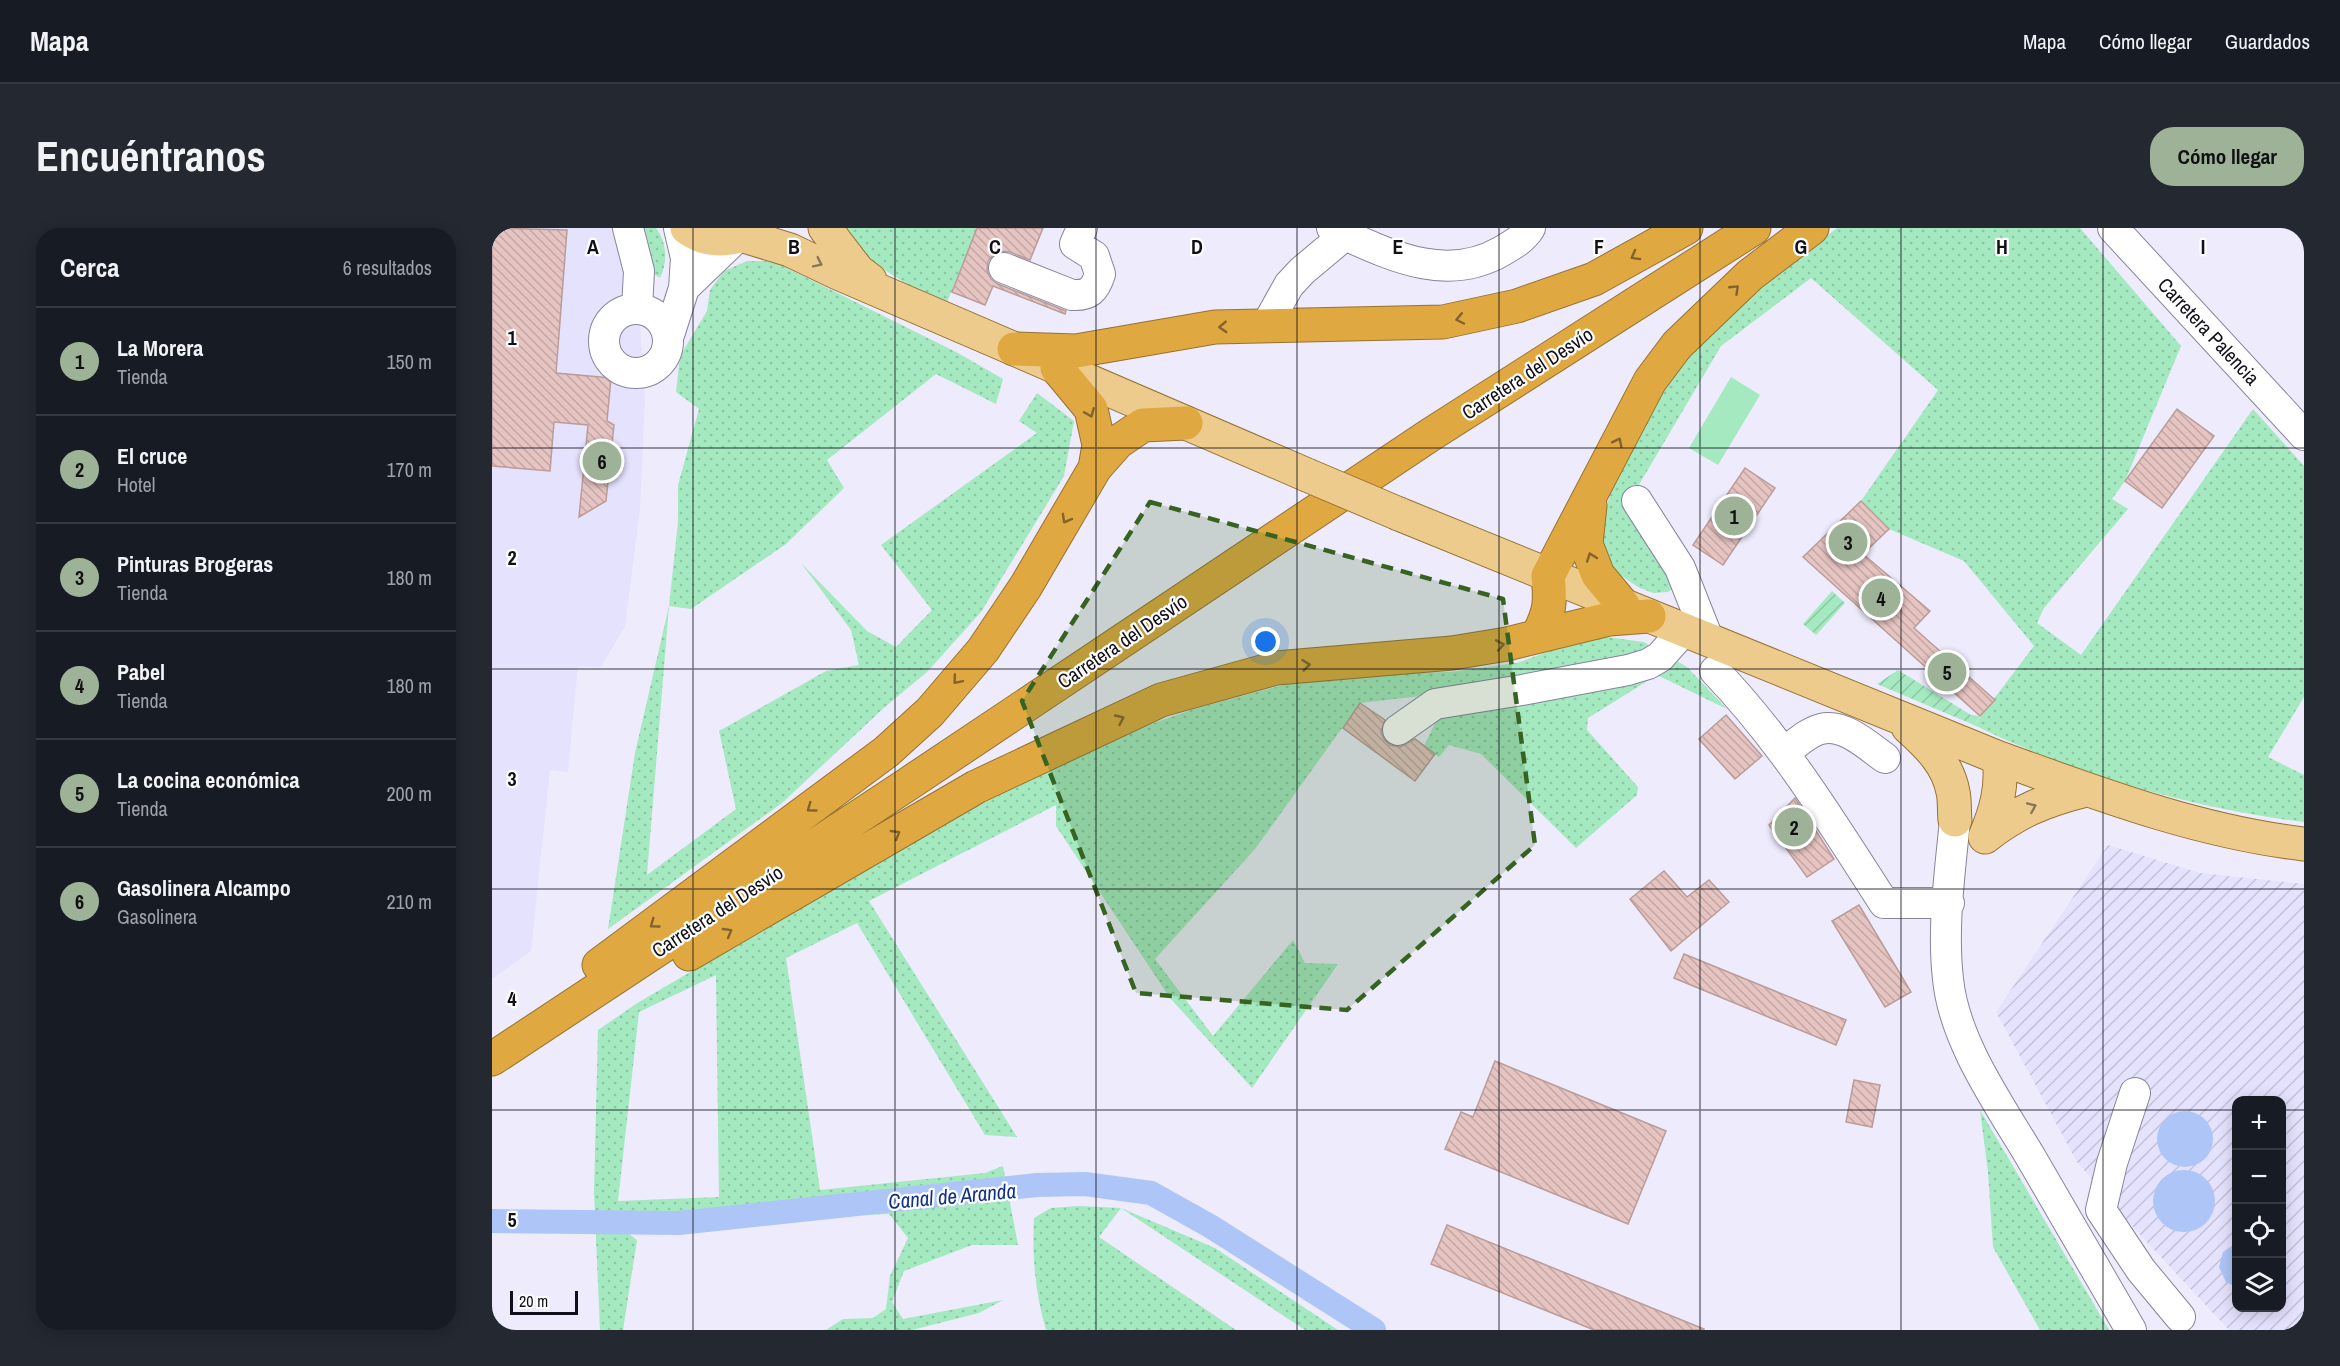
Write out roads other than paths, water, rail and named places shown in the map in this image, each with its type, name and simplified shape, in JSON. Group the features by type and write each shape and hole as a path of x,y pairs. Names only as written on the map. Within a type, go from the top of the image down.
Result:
{"highway":[{"path":"1014,349 1076,351 1215,327 1443,322 1517,306 1594,279 1686,228"},
{"name":"Carretera del Desvío","path":"495,1057 1430,435 1754,228"},
{"path":"1538,635 1549,614 1551,596 1548,576 1650,381 1677,345 1750,275 1812,228"},
{"path":"1057,368 1091,409 1099,445 1095,468"},
{"path":"495,1057 603,961 886,752 930,712 983,650 1026,586 1095,468 1118,442 1143,425 1186,423"},
{"path":"1591,494 1586,544 1598,575 1636,611"},
{"path":"495,1057 656,973 976,788 1161,700 1276,668 1452,653 1507,644 1636,611"}],"main road":[{"path":"687,228 706,237 723,240 747,234 790,250 890,296 1273,461 1636,611 1703,648 1898,717 2086,790 2194,823 2239,834 2304,844"},
{"path":"825,228 858,271 890,296"},
{"path":"1898,717 1934,750 1954,792 1955,820"},
{"path":"1955,820 1966,791 1980,773 1999,758"},
{"path":"1985,837 1998,803 2001,775 1999,758"},
{"path":"1985,837 2006,820 2032,806 2086,790"}],"street":[{"path":"628,228 639,271 643,310"},
{"path":"679,228 686,258 681,296 665,356 650,370 630,373 612,363 606,354 603,344 604,333 609,323 616,315 626,310 662,312 681,296 747,234"},
{"path":"1004,268 1072,295 1083,296 1091,291 1100,274 1094,256 1075,244 1082,228"},
{"path":"1266,326 1289,285 1339,232 1388,254 1441,267 1489,258 1524,238 1530,228"},
{"name":"Carretera Palencia","path":"2113,228 2304,435"},
{"path":"643,310 659,318 668,338"},
{"path":"1637,501 1680,568 1703,648 1784,753 1884,903 1949,903"},
{"path":"1398,730 1435,704 1628,670 1648,664 1670,647 1703,648"},
{"path":"1784,753 1821,729 1836,729 1855,736 1885,758"},
{"path":"1955,820 1946,928 1948,981 1958,1023 1981,1072 2125,1320 2158,1312 2186,1323"},
{"path":"1949,903 1964,869 1985,837"},
{"path":"2135,1093 2112,1163 2101,1210 2141,1270 2186,1323"}],"water":[{"path":"2185,1111 2205,1119 2213,1139 2205,1159 2185,1167 2165,1159 2157,1139 2165,1119"},
{"path":"2184,1170 2196,1172 2206,1179 2213,1189 2215,1201 2213,1213 2206,1223 2196,1230 2184,1232 2172,1230 2162,1223 2155,1213 2153,1201 2155,1189 2162,1179 2172,1172"},
{"path":"2232,1246 2232,1285 2226,1282 2219,1267 2223,1252"}],"waterway":[{"name":"Canal de Aranda","path":"492,1221 679,1223 1037,1185 1085,1184 1151,1193 1210,1226 1374,1330"}],"place":[{"name":"Gasolinera Alcampo","path":"602,461"},
{"name":"La Morera","path":"1734,516"},
{"name":"Pinturas Brogeras","path":"1848,542"},
{"name":"Pabel","path":"1881,598"},
{"name":"La cocina económica","path":"1947,672"},
{"name":"El cruce","path":"1794,827"}]}
